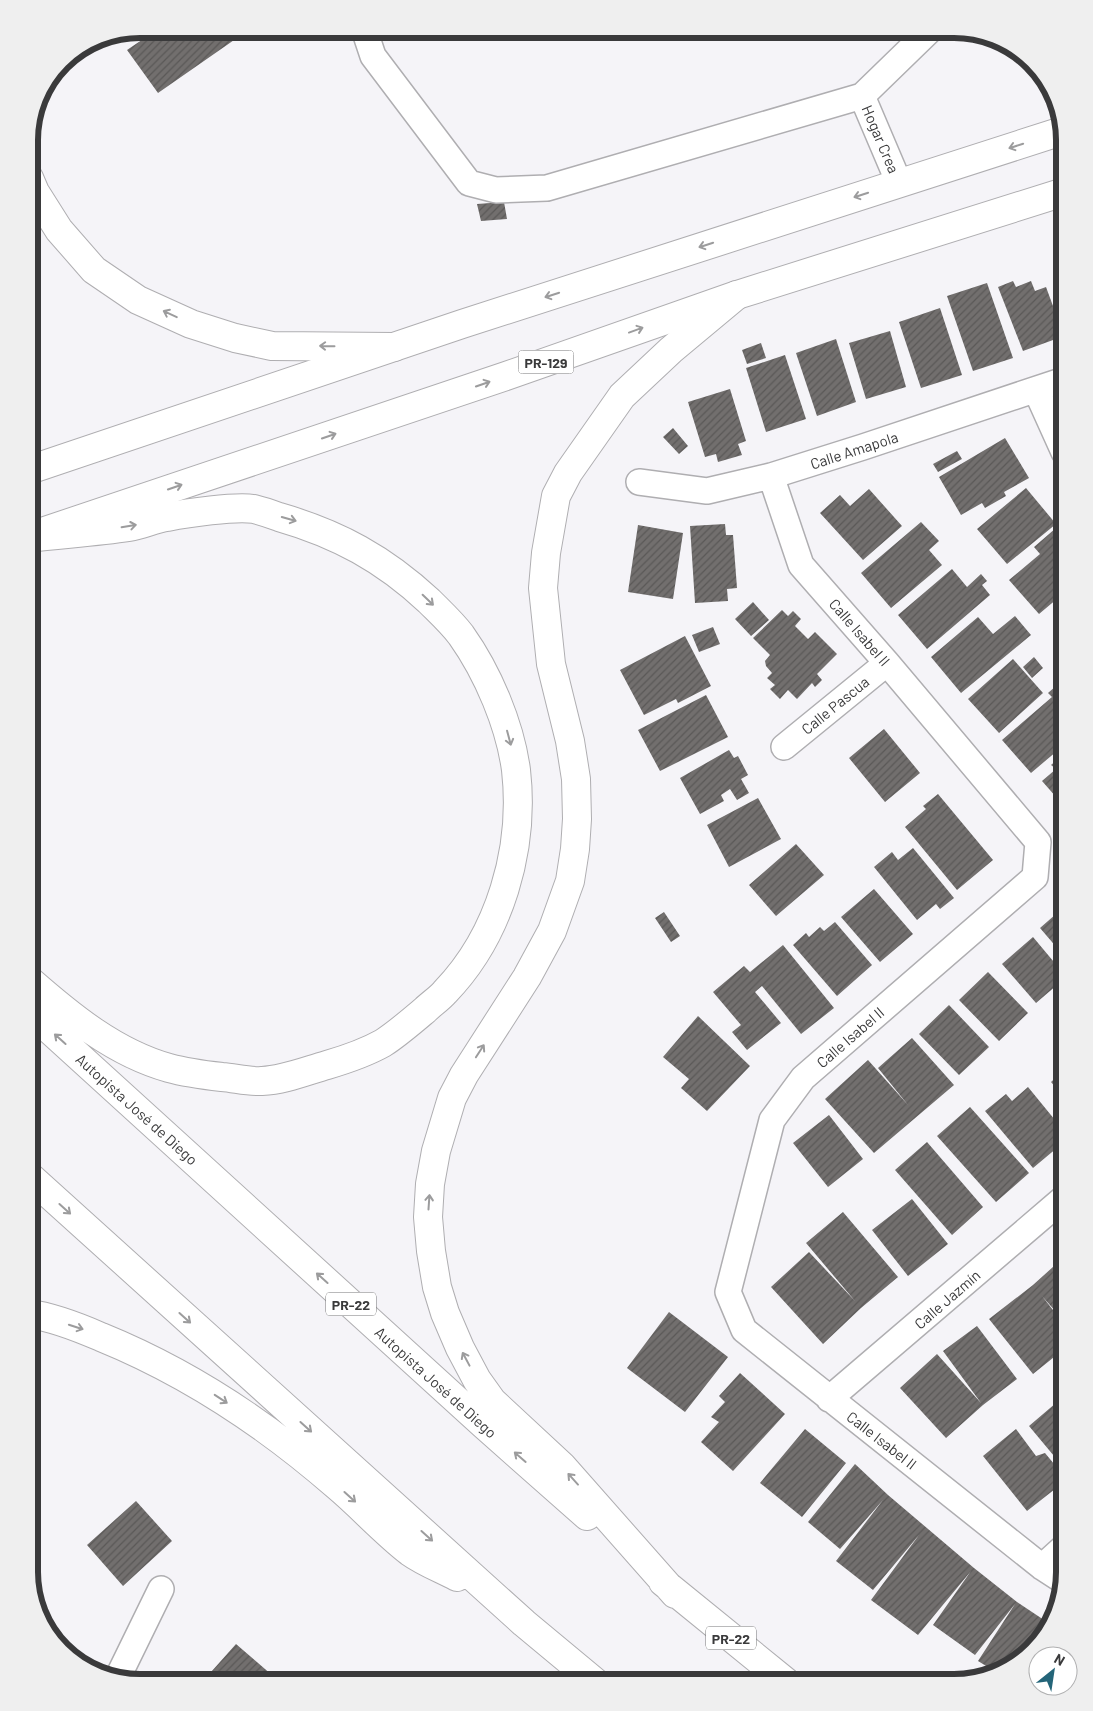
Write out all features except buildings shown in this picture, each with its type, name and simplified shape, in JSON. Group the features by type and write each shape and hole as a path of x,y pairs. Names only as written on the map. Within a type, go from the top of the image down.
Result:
{"main road":[{"path":"38,467 394,347 1056,133"},
{"name":"PR-129","path":"38,534 506,376 737,295 1056,195"},
{"path":"38,197 59,230 94,270 138,300 200,327 235,338 272,346 394,347"},
{"path":"675,1594 562,1466 492,1401 477,1380 444,1313 433,1260 428,1217 430,1184 436,1151 452,1098 464,1075 527,977 552,931 570,881 576,826 576,779 570,741 551,664 543,588 546,553 556,496 568,472 622,396 671,350 737,295"},
{"path":"38,536 132,526 168,516 217,510 251,509 296,522 342,539 378,560 408,581 460,634 479,664 496,700 509,737 516,770 518,809 515,848 505,891 488,933 468,964 445,992 382,1044 338,1062 298,1074 261,1081 195,1074 167,1067 132,1054 95,1032 64,1010 38,988"},
{"name":"Autopista José de Diego","path":"38,1018 484,1425 675,1594 776,1674"},
{"path":"38,1184 496,1598 585,1674"},
{"path":"38,1316 78,1327 137,1351 183,1375 236,1409 294,1451 337,1485 411,1553 496,1598"}],"street":[{"path":"367,38 373,56 468,183 496,190 547,188 862,96 922,38"},
{"name":"Hogar Crea","path":"862,96 899,183"},
{"name":"Calle Amapola","path":"639,482 707,491 772,476 1056,383"},
{"path":"1036,390 1056,434"},
{"name":"Calle Isabel II","path":"772,476 801,565 1038,842 1035,877 803,1078 772,1120 728,1292 744,1330 1056,1576"},
{"name":"Calle Pascua","path":"784,747 887,664"},
{"name":"Calle Jazmín","path":"830,1399 1056,1205"},
{"path":"1042,1567 1056,1554"},
{"path":"120,1672 161,1589"}]}
